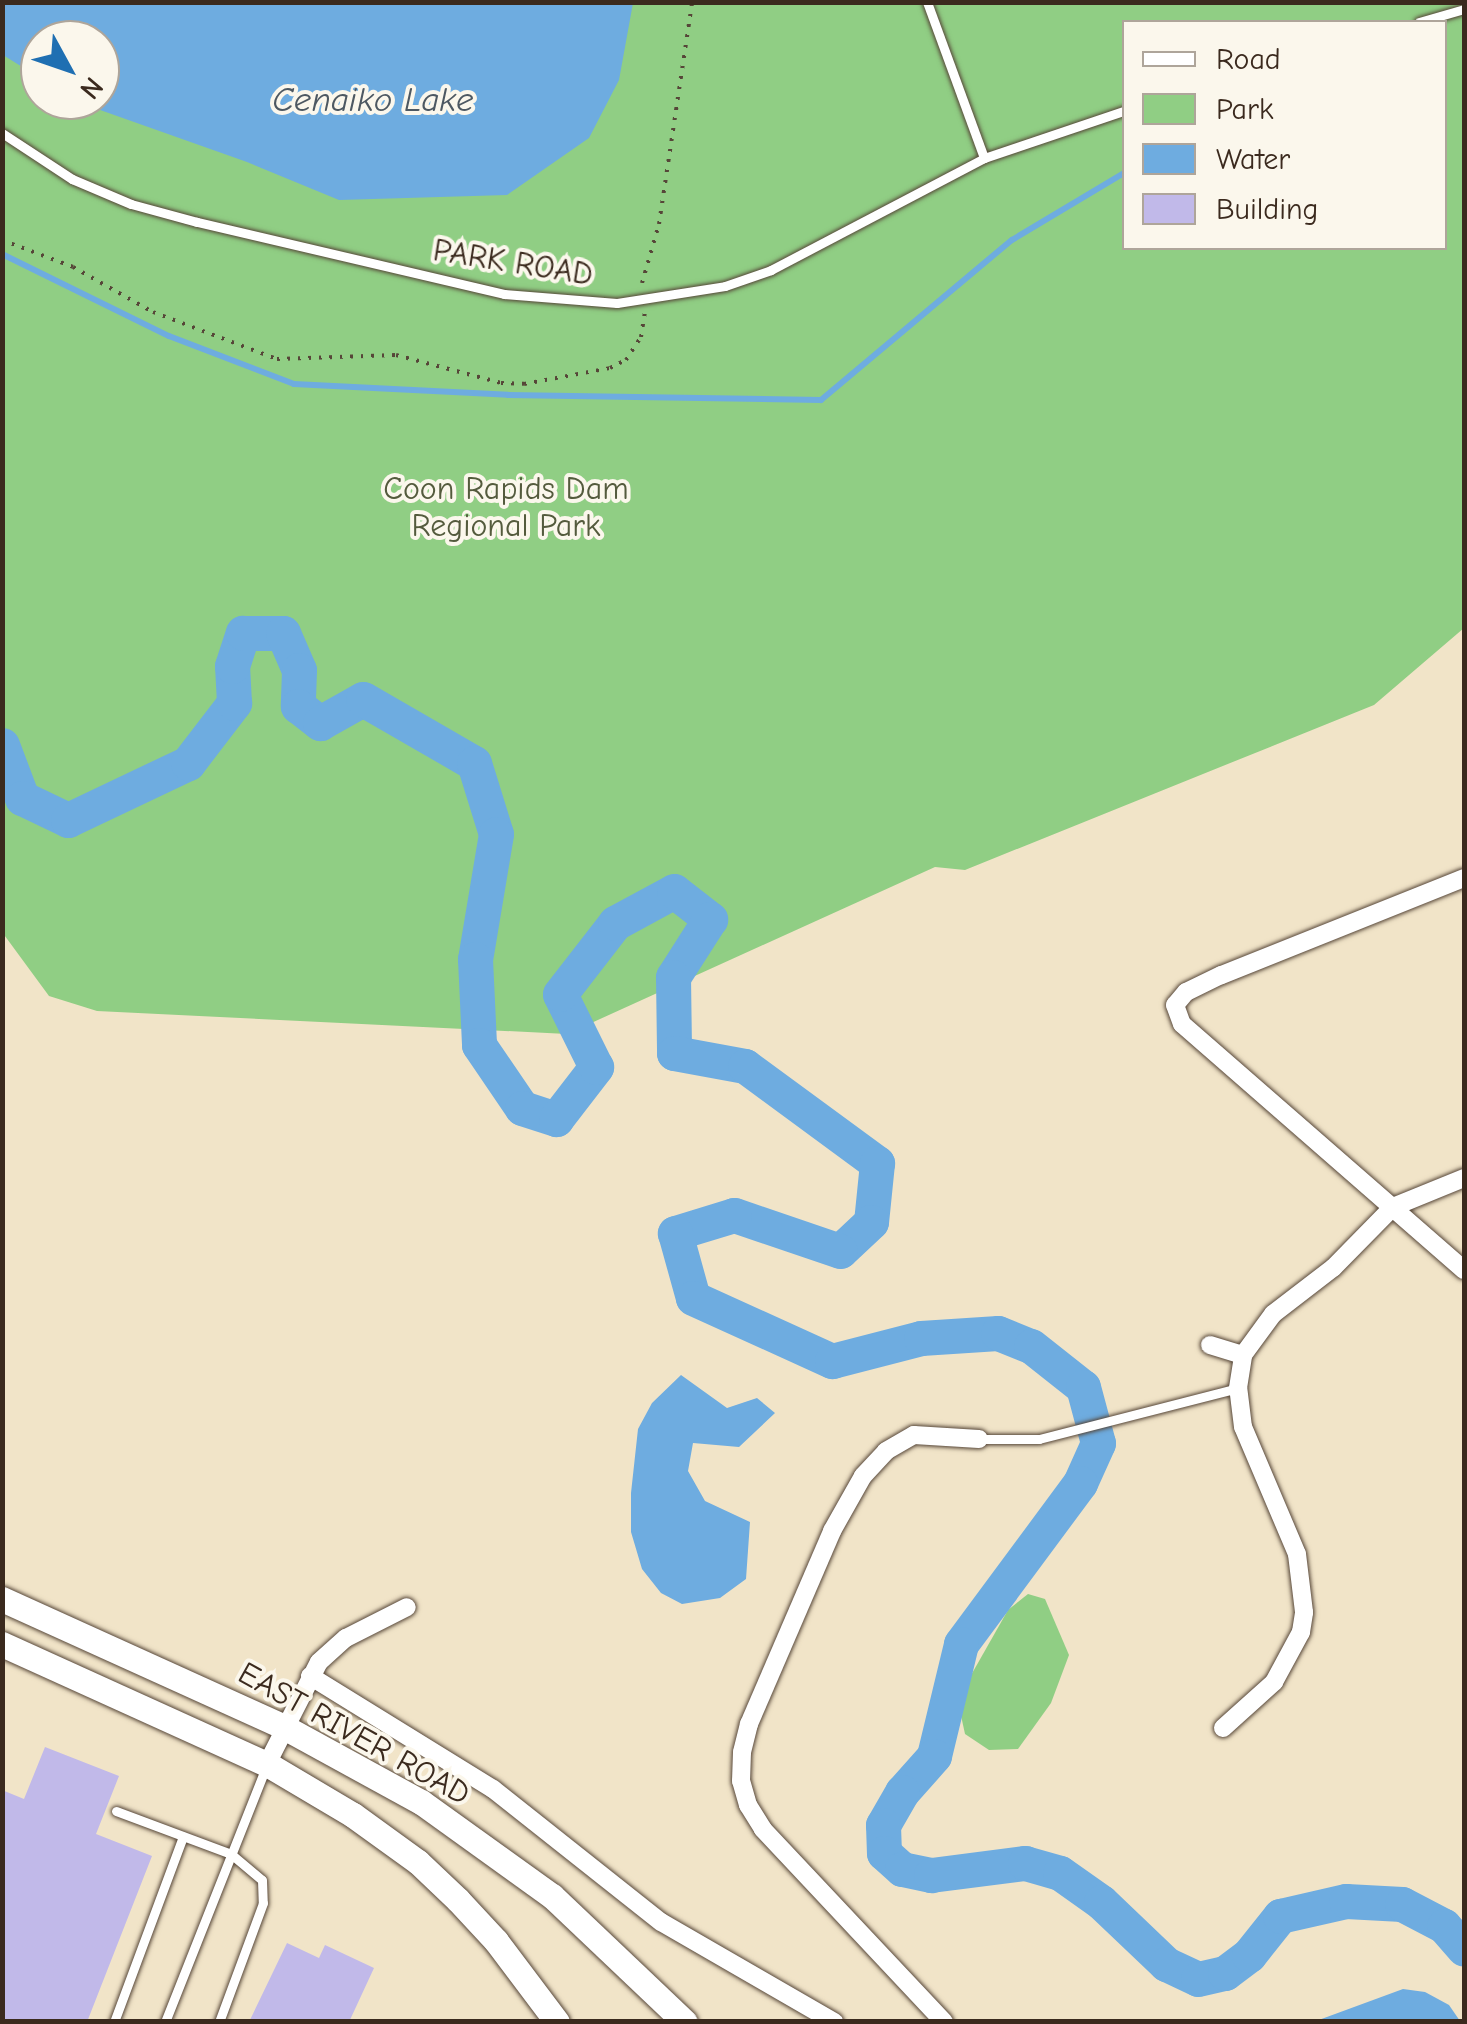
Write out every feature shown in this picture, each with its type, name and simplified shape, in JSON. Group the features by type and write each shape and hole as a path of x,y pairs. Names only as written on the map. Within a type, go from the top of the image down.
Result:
{"main road":[{"name":"EAST RIVER ROAD","path":"2,1598 284,1727 421,1802 501,1857 595,1933 685,2022"},
{"name":"EAST RIVER ROAD","path":"2,1644 267,1764 320,1792 418,1862 496,1941 557,2022"}],"street":[{"path":"1464,878 1195,987 1175,1005 1182,1024 1464,1270"},
{"path":"1223,1728 1274,1682 1301,1632 1304,1612 1297,1554 1243,1428 1238,1388 1243,1355 1273,1314 1334,1268 1393,1207 1464,1178"},
{"path":"1210,1345 1243,1355"},
{"path":"944,2022 763,1829 748,1805 741,1782 742,1752 749,1724 832,1531 863,1476 886,1452 914,1434 979,1439"},
{"path":"267,1764 310,1676 346,1638 407,1608"},
{"path":"310,1676 494,1788 661,1922 834,2022"}],"lane":[{"path":"928,2 984,158"},
{"path":"1426,20 1464,10"},
{"name":"PARK ROAD","path":"2,132 72,179 131,204 504,294 617,302 708,290 772,270 984,158 1122,112"},
{"path":"979,1439 1039,1439 1238,1388"},
{"path":"165,2022 267,1764"},
{"path":"116,1812 232,1854 262,1880 263,1903 219,2022"},
{"path":"114,2022 183,1836"}],"green space":[{"name":"Coon Rapids Dam Regional Park","path":"2,3 1464,3 1464,628 1374,705 965,870 935,867 567,1034 97,1011 49,996 2,932"},
{"path":"1028,1594 1045,1599 1069,1655 1051,1703 1018,1749 989,1750 965,1734 960,1711 966,1684 1008,1610"}],"water":[{"name":"Cenaiko Lake","path":"3,2 633,2 619,80 589,138 507,195 339,200 120,117 120,20 20,20 20,66 3,55"},
{"path":"681,1375 727,1408 757,1398 775,1413 739,1447 693,1443 688,1471 705,1501 750,1522 746,1579 720,1598 682,1604 661,1593 642,1569 631,1532 638,1429 652,1403"},
{"path":"1403,1989 1425,1992 1449,2005 1460,2021 1316,2021"}],"building":[{"path":"45,1747 119,1776 96,1834 152,1856 87,2022 2,2022 2,1790 24,1799"},
{"path":"287,1943 319,1958 325,1945 374,1968 349,2022 249,2022"}],"waterway":[{"path":"2,254 169,336 294,384 508,395 821,400 1012,240 1122,174"},
{"path":"2,745 22,798 68,820 188,763 234,703 232,666 243,633 283,633 299,670 298,706 320,723 363,699 474,763 496,834 475,959 479,1045 522,1108 556,1119 596,1067 560,994 615,923 674,891 710,919 673,977 674,1053 745,1066 877,1163 871,1222 840,1251 734,1215 675,1233 693,1298 832,1361 921,1338 998,1333 1031,1346 1083,1387 1098,1443 1080,1483 961,1644 934,1756 902,1792 883,1825 884,1853 902,1869 931,1875 1025,1863 1060,1873 1101,1902 1166,1964 1198,1979 1225,1973 1249,1955 1280,1916 1346,1901 1402,1904 1444,1926 1464,1949"}]}
